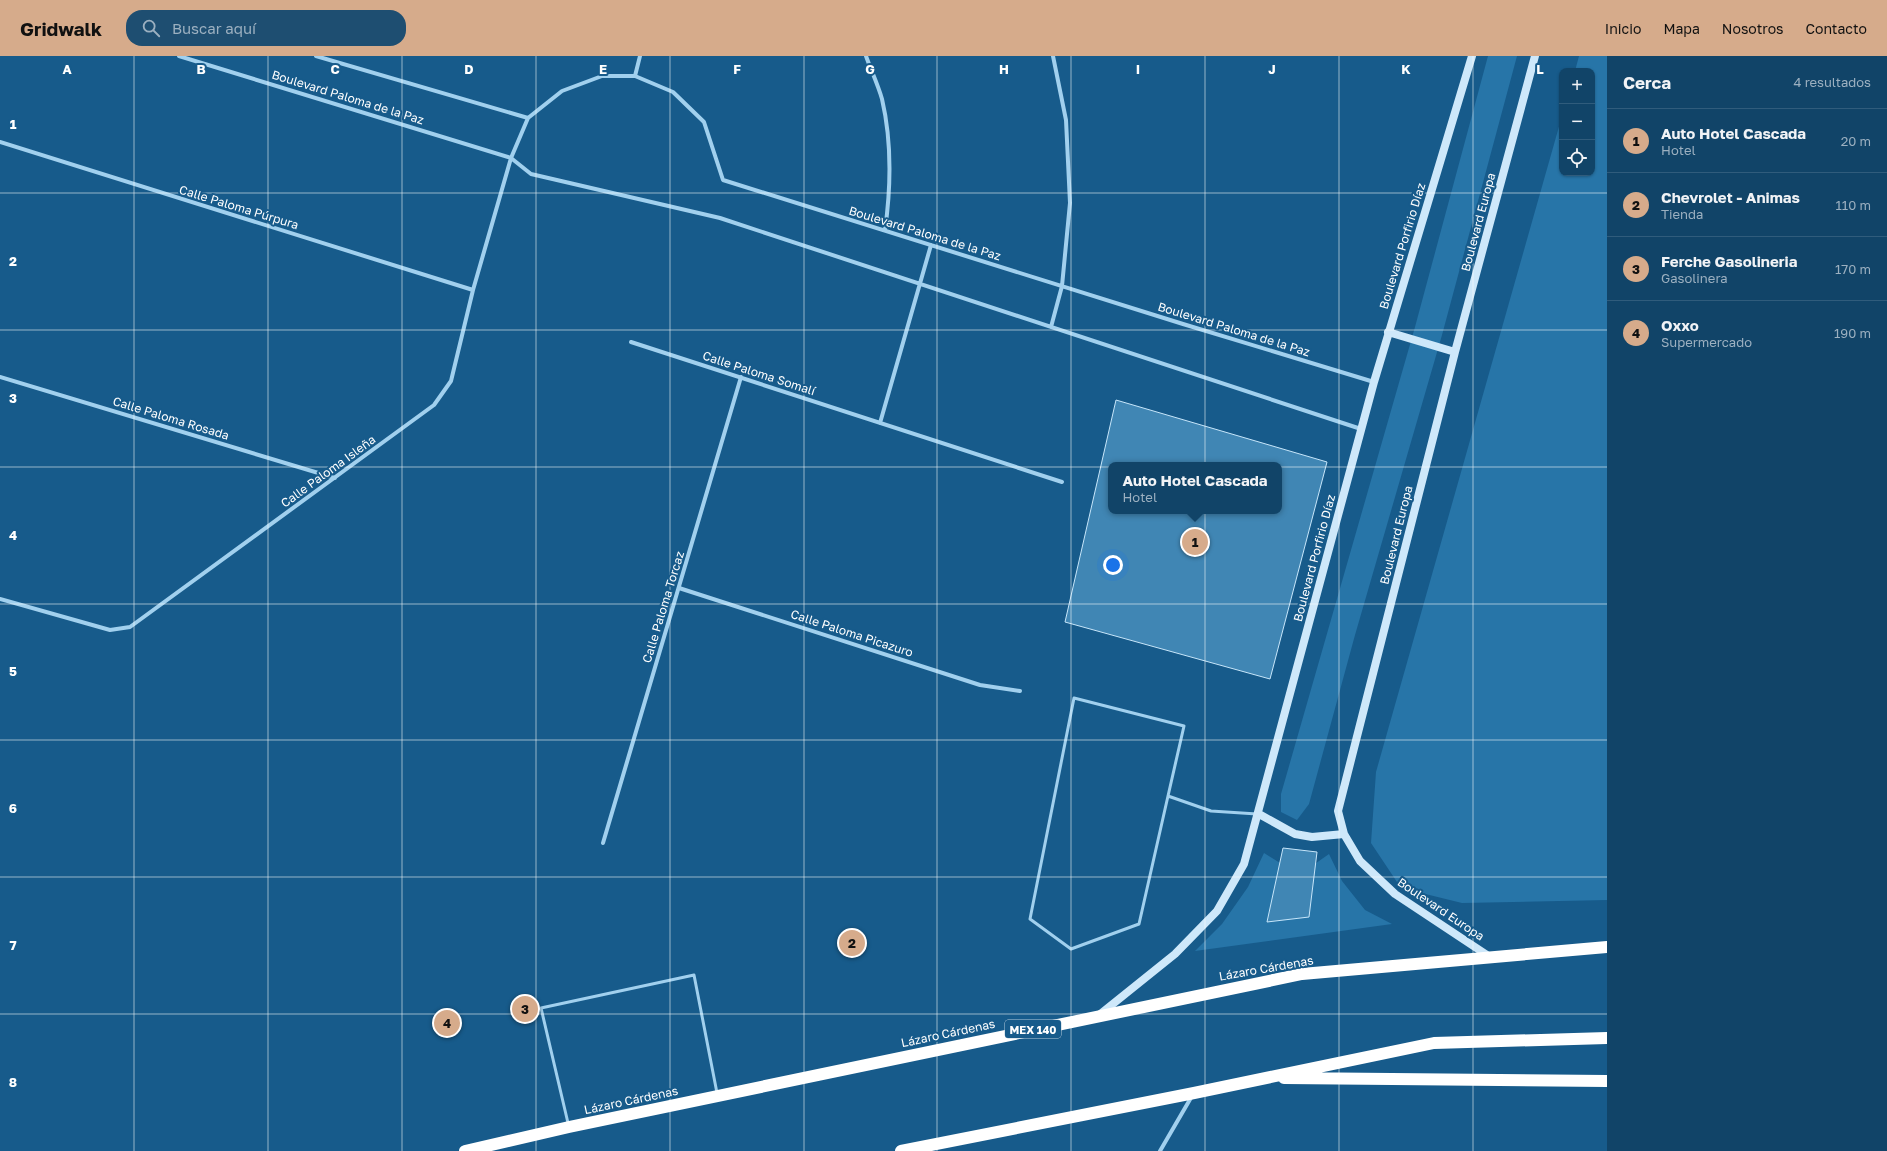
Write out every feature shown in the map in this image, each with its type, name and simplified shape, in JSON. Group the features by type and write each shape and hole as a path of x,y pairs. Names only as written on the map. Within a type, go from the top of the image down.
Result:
{"highway":[{"name":"Lázaro Cárdenas","path":"466,1151 569,1127 1302,974 1607,947"},
{"path":"901,1151 1194,1093 1434,1043 1607,1038"},
{"path":"1261,1078 1607,1081"}],"main road":[{"name":"Boulevard Porfirio Díaz","path":"1100,1015 1175,954 1217,911 1244,864 1388,332 1472,56"},
{"name":"Boulevard Europa","path":"1490,957 1395,894 1360,861 1344,834 1338,811 1455,352 1536,56"},
{"path":"1388,332 1455,352"},
{"path":"1258,814 1295,834 1312,837 1344,834"}],"street":[{"name":"Boulevard Paloma de la Paz","path":"179,56 511,158 531,174 720,218 1361,428"},
{"path":"316,56 528,118"},
{"path":"635,76 640,56"},
{"path":"866,56 882,98 890,141 889,202 885,230"},
{"path":"1052,327 1062,286 1070,203 1066,120 1053,56"},
{"name":"Boulevard Paloma de la Paz","path":"511,158 528,118 562,91 602,76 635,76 674,92 704,122 723,180 1374,382"},
{"name":"Calle Paloma Púrpura","path":"0,142 473,290"},
{"name":"Calle Paloma Isleña","path":"0,599 110,630 130,627 434,405 451,381 473,290 511,158"},
{"path":"880,423 931,245"},
{"name":"Calle Paloma Somalí","path":"631,342 1062,482"},
{"name":"Calle Paloma Rosada","path":"0,377 335,478"},
{"name":"Calle Paloma Torcaz","path":"603,843 741,377"},
{"name":"Calle Paloma Picazuro","path":"679,588 980,685 1020,691"},
{"path":"1160,1151 1194,1093"}],"lane":[{"path":"1074,698 1184,726 1168,796 1139,924 1071,949 1030,919 1074,698"},
{"path":"1168,796 1210,811 1258,814"},
{"path":"569,1127 541,1008 694,975 718,1096"}],"shaded area":[{"path":"1488,56 1517,56 1442,335 1355,635 1309,804 1297,820 1281,812 1281,794 1415,327"},
{"path":"1579,56 1607,56 1607,900 1462,903 1401,888 1371,843 1376,772 1559,127 1559,176 1595,176 1595,68 1576,68"},
{"path":"1264,853 1285,866 1309,868 1329,854 1342,881 1365,910 1392,924 1195,951 1222,924 1248,887"}],"building":[{"path":"1116,400 1327,462 1270,679 1065,622"},
{"path":"1283,848 1317,852 1309,917 1267,922"}],"place":[{"name":"Auto Hotel Cascada","path":"1195,542"},
{"name":"Chevrolet - Animas","path":"852,943"},
{"name":"Ferche Gasolineria","path":"525,1009"},
{"name":"Oxxo","path":"447,1023"}]}
